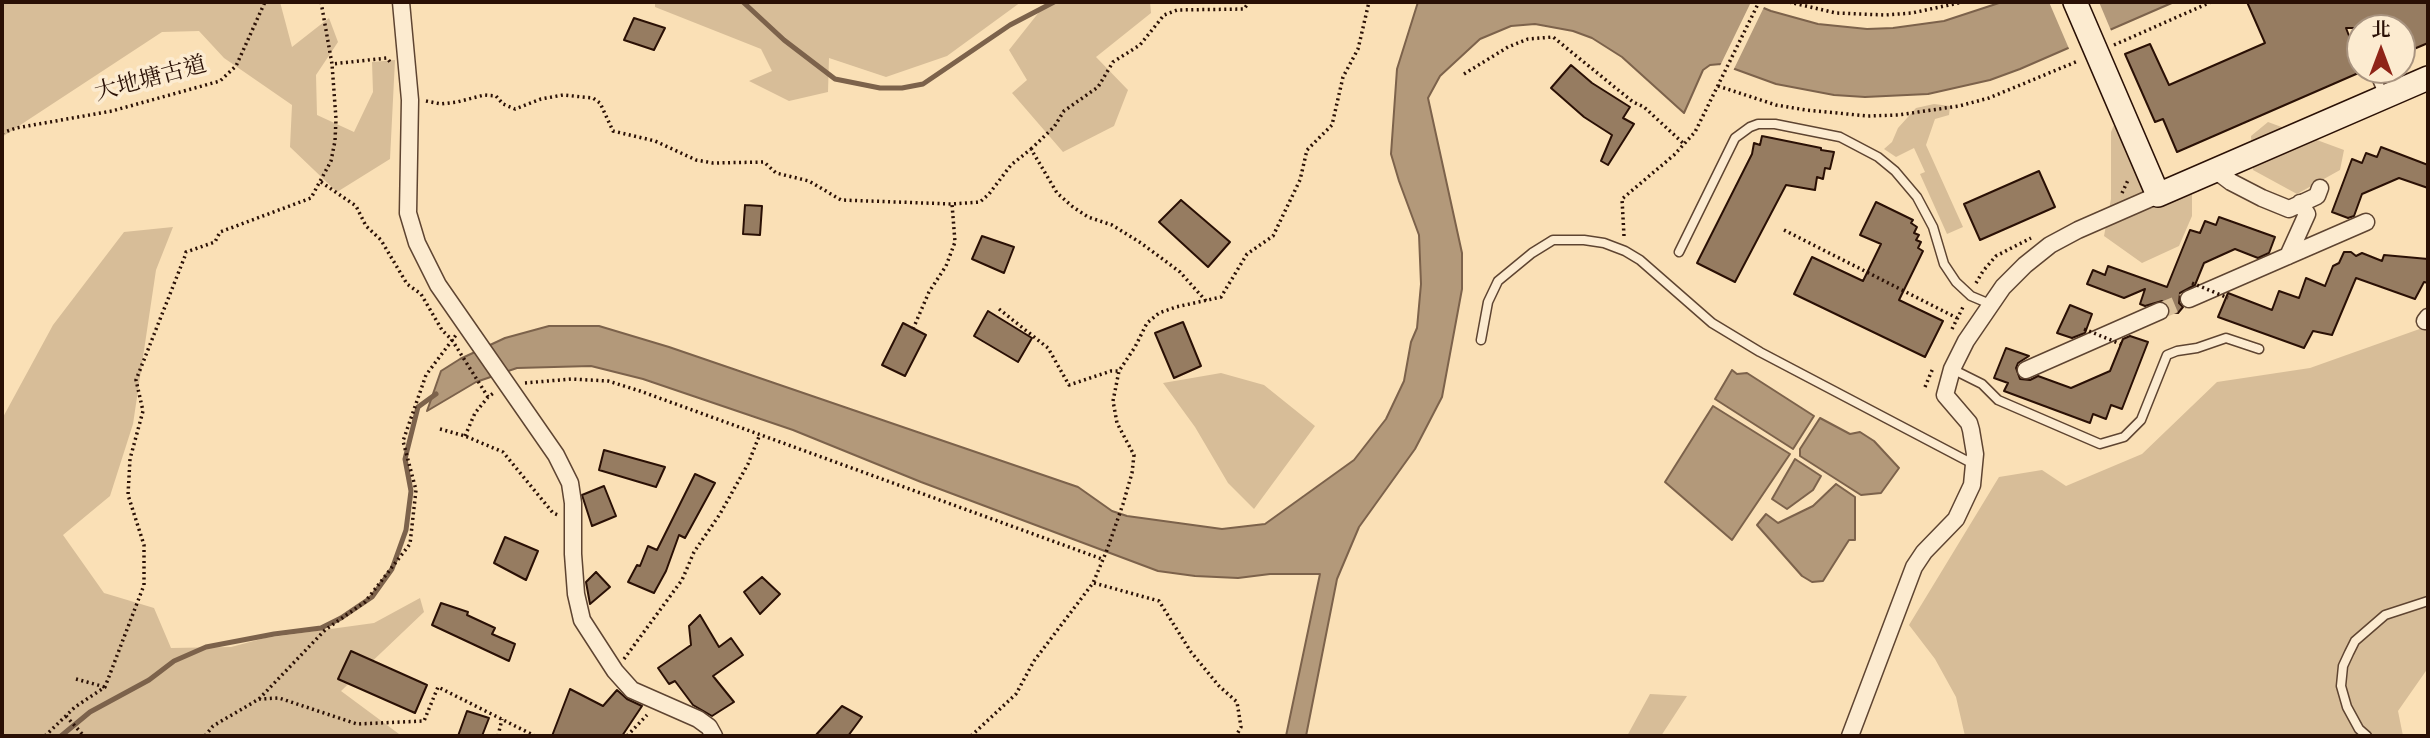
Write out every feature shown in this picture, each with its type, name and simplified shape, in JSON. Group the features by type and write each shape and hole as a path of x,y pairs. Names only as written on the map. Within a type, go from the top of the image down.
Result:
{"street":[{"path":"401,2 410,100 408,214 418,243 438,285 556,455 570,483 576,594 582,620 615,671 632,690 698,719 709,727 714,736"},
{"path":"2075,2 2158,195"},
{"path":"1850,736 1914,567 1963,509 1972,485 1975,466 1969,424 1945,394 1952,369 1966,341 1990,304 2017,272 2050,245 2078,230 2428,78"},
{"path":"2216,170 2225,179 2289,209 2317,196 2320,188"},
{"path":"2288,256 2306,214 2300,203"},
{"path":"2191,291 2288,256 2367,222"},
{"path":"2026,370 2160,311"}],"lane":[{"path":"2379,84 2384,97"},
{"path":"1679,251 1735,138 1758,124 1775,124 1840,137 1878,157 1906,183 1921,204 1933,227 1949,274 1972,296 1990,304"},
{"path":"1481,340 1488,302 1498,281 1553,240 1584,240 1625,251 1640,260 1712,323 1975,466"},
{"path":"1952,369 1982,384 1998,400 2100,444 2124,438 2141,420 2167,355 2226,338 2259,349"},
{"path":"2367,736 2359,729 2347,707 2341,686 2343,666 2348,653 2355,641 2385,615 2428,601"}],"path":[{"name":"大地塘古道","path":"2,133 16,128 112,111 220,81 236,66 265,2"},
{"path":"45,736 75,707 105,687 145,578 144,545 128,495 130,459 143,411 136,386 137,374 159,325 184,256 186,252 215,242 220,232 311,198 331,161 336,119 332,64 321,2"},
{"path":"410,100 441,104 484,95 496,96 503,104 515,109 563,94 593,98 600,103 613,131 655,141 696,160 713,163 764,162 776,173 809,181 841,200 952,204 980,202 1011,165 1054,127 1064,111 1098,87 1113,62 1140,45 1164,15 1177,10 1244,9 1249,2"},
{"path":"971,736 1016,694 1034,661 1093,583 1107,550 1123,504 1134,456 1117,423 1113,401 1119,371 1147,323 1159,313 1221,297 1247,254 1273,236 1300,180 1307,150 1332,125 1343,78 1358,48 1369,2"},
{"path":"1625,251 1622,199 1695,132 1759,2"},
{"path":"1789,2 1836,13 1885,15 1912,13 1964,2"},
{"path":"1718,86 1776,105 1806,110 1868,116 1939,110 1989,98 2095,49 2211,2"},
{"path":"1464,74 1508,47 1528,39 1553,37 1633,102 1644,107 1684,144"},
{"path":"332,64 387,58 408,80"},
{"path":"1031,149 1057,193 1073,207 1088,217 1112,225 1141,243 1180,272 1206,301"},
{"path":"321,182 356,206 366,226 381,240 407,284 421,294 488,397"},
{"path":"914,329 929,292 946,267 955,242 952,204"},
{"path":"1784,230 1957,318"},
{"path":"2191,291 2228,299"},
{"path":"999,309 1048,348 1069,385 1111,371 1119,371"},
{"path":"205,736 213,726 259,699 325,629 365,602 410,544 416,490 403,441 426,375 465,323"},
{"path":"2084,329 2123,345"},
{"path":"466,436 475,413 488,397 508,385 571,379 608,381 1103,559"},
{"path":"440,429 466,436 503,452 553,513 573,523"},
{"path":"615,671 682,580 694,552 720,514 748,464 760,434"},
{"path":"1093,583 1159,601 1191,652 1219,686 1237,702 1241,727 1236,736"},
{"path":"76,679 105,687"},
{"path":"259,699 279,698 357,724 424,721 439,687 535,736"},
{"path":"627,736 658,703"},
{"path":"66,716 84,736"},
{"path":"498,736 502,719"}],"shaded area":[{"path":"2,2 280,2 292,47 329,18 338,42 316,75 317,115 354,132 373,92 372,62 395,60 390,159 337,192 290,147 292,105 224,58 199,31 162,32 2,137"},
{"path":"655,2 1021,2 947,56 886,77 829,58 828,92 789,101 749,81 772,71 761,49 655,7"},
{"path":"1047,2 1150,2 1151,13 1096,57 1128,90 1114,126 1063,152 1012,93 1027,80 1009,50"},
{"path":"1418,2 1749,2 1818,24 1867,29 1944,21 2002,2 2174,2 2020,69 1990,80 1928,94 1865,97 1834,95 1776,84 1721,64 1710,65 1703,70 1684,113 1622,57 1592,38 1573,31 1535,24 1511,26 1480,39 1440,76 1428,98 1462,253 1462,289 1442,397 1415,449 1359,527 1337,579 1306,736 1286,736 1320,574 1270,574 1238,578 1158,571 921,482 793,430 643,379 591,366 517,368 476,382 427,411 441,371 460,359 505,338 549,326 599,326 669,347 1078,487 1112,511 1127,516 1222,529 1265,524 1354,460 1386,419 1404,381 1411,342 1417,328 1421,284 1419,235 1391,154 1397,69"},
{"path":"1934,104 1950,106 1949,115 1935,119 1926,145 1963,227 1947,234 1920,174 1925,172 1914,148 1896,157 1884,149 1916,108"},
{"path":"2116,120 2161,179 2192,191 2192,216 2179,246 2142,263 2104,236 2111,199 2111,132"},
{"path":"2268,122 2344,150 2340,170 2297,194 2253,170 2251,136"},
{"path":"173,227 156,270 133,424 110,496 63,535 104,593 154,608 171,648 231,647 265,638 374,623 420,598 424,612 341,691 399,734 461,736 2,736 2,419 53,325 124,232"},
{"path":"2428,326 2428,668 2398,711 2403,736 1965,736 1956,697 1935,659 1909,625 1999,477 2042,470 2066,486 2142,454 2217,382 2310,368"},
{"path":"1732,370 1737,374 1747,373 1814,416 1793,449 1715,399"},
{"path":"1221,373 1264,385 1315,426 1254,509 1228,483 1195,427 1163,383"},
{"path":"1713,406 1790,454 1732,540 1665,482"},
{"path":"1820,418 1850,434 1860,432 1874,441 1899,468 1881,493 1861,495 1800,456 1800,449"},
{"path":"1795,459 1821,476 1813,490 1787,509 1772,499"},
{"path":"1836,484 1855,497 1855,540 1849,540 1823,581 1812,582 1802,576 1757,525 1766,514 1778,523 1813,506"},
{"path":"1650,694 1687,696 1661,736 1627,736"}],"pier":[{"path":"1751,2 1765,5 1732,73 1719,68"},
{"path":"2049,2 2099,2 2112,33 2070,51"}],"building":[{"path":"2247,2 2428,2 2428,43 2416,48 2416,14 2346,14 2346,78 2177,152 2163,119 2155,122 2125,54 2150,44 2169,85 2265,43"},
{"path":"634,18 665,28 654,50 624,40"},
{"path":"1571,65 1592,83 1630,107 1623,118 1634,124 1608,165 1601,161 1612,135 1584,117 1551,88"},
{"path":"1762,136 1834,152 1830,169 1825,168 1823,179 1817,177 1815,190 1786,185 1735,282 1697,263 1752,154 1754,143 1760,145"},
{"path":"2381,147 2428,165 2428,188 2399,178 2362,194 2354,216 2348,218 2332,212 2352,159 2362,163 2366,153 2377,157"},
{"path":"2039,171 2055,207 1980,240 1964,204"},
{"path":"1181,200 1230,242 1208,267 1159,222"},
{"path":"1876,202 1913,220 1911,223 1917,227 1914,233 1919,235 1916,240 1921,242 1918,248 1923,251 1899,300 1943,321 1925,357 1794,294 1812,257 1863,281 1881,244 1860,235"},
{"path":"745,205 762,206 760,235 743,234"},
{"path":"2219,217 2275,237 2269,253 2258,258 2235,249 2204,263 2195,285 2180,293 2179,303 2183,307 2178,313 2170,312 2169,306 2162,301 2145,306 2140,304 2145,289 2124,298 2087,284 2093,270 2105,275 2108,266 2167,287 2190,230 2200,233 2205,221 2216,225"},
{"path":"982,236 1014,247 1004,273 972,259"},
{"path":"2344,252 2351,252 2356,256 2362,253 2382,261 2384,255 2428,259 2428,283 2424,282 2415,299 2356,278 2332,335 2313,331 2304,348 2218,317 2228,293 2272,310 2279,291 2299,298 2306,278 2325,286 2333,266 2339,263"},
{"path":"2070,305 2092,314 2085,333 2072,338 2057,333"},
{"path":"988,311 1032,338 1018,362 974,336"},
{"path":"1183,322 1201,366 1174,378 1155,333"},
{"path":"903,323 926,335 905,376 882,365"},
{"path":"2130,336 2148,342 2122,409 2111,405 2106,419 2093,414 2090,423 2004,391 2008,383 1994,378 2006,348 2029,356 2018,363 2016,368 2020,379 2030,380 2038,376 2071,388 2110,371 2123,339"},
{"path":"604,450 665,467 656,487 599,470"},
{"path":"695,474 715,483 685,538 679,535 666,571 654,593 628,582 637,565 640,566 648,546 657,550"},
{"path":"604,486 616,516 592,526 582,495"},
{"path":"505,537 538,551 526,580 494,563"},
{"path":"596,572 610,587 590,604 586,582"},
{"path":"762,577 780,594 760,614 744,592"},
{"path":"441,603 468,612 467,615 495,628 492,634 515,644 509,661 432,625"},
{"path":"700,615 719,647 731,638 743,655 713,676 734,702 712,716 693,705 675,681 669,684 658,668 691,645 689,626"},
{"path":"351,651 427,685 415,713 338,679"},
{"path":"570,689 603,706 617,690 627,699 642,706 622,736 552,736"},
{"path":"842,706 862,717 848,736 815,736"},
{"path":"467,711 489,718 482,736 458,736"}],"waterway":[{"path":"743,2 784,40 835,79 880,88 923,84 1010,25 1054,2"},
{"path":"61,736 90,712 149,680 174,661 206,647 321,628 372,597 392,569 406,530 411,491 405,459 418,407 436,394"}],"tunnel":[{"path":"2160,311 2189,299"}]}
